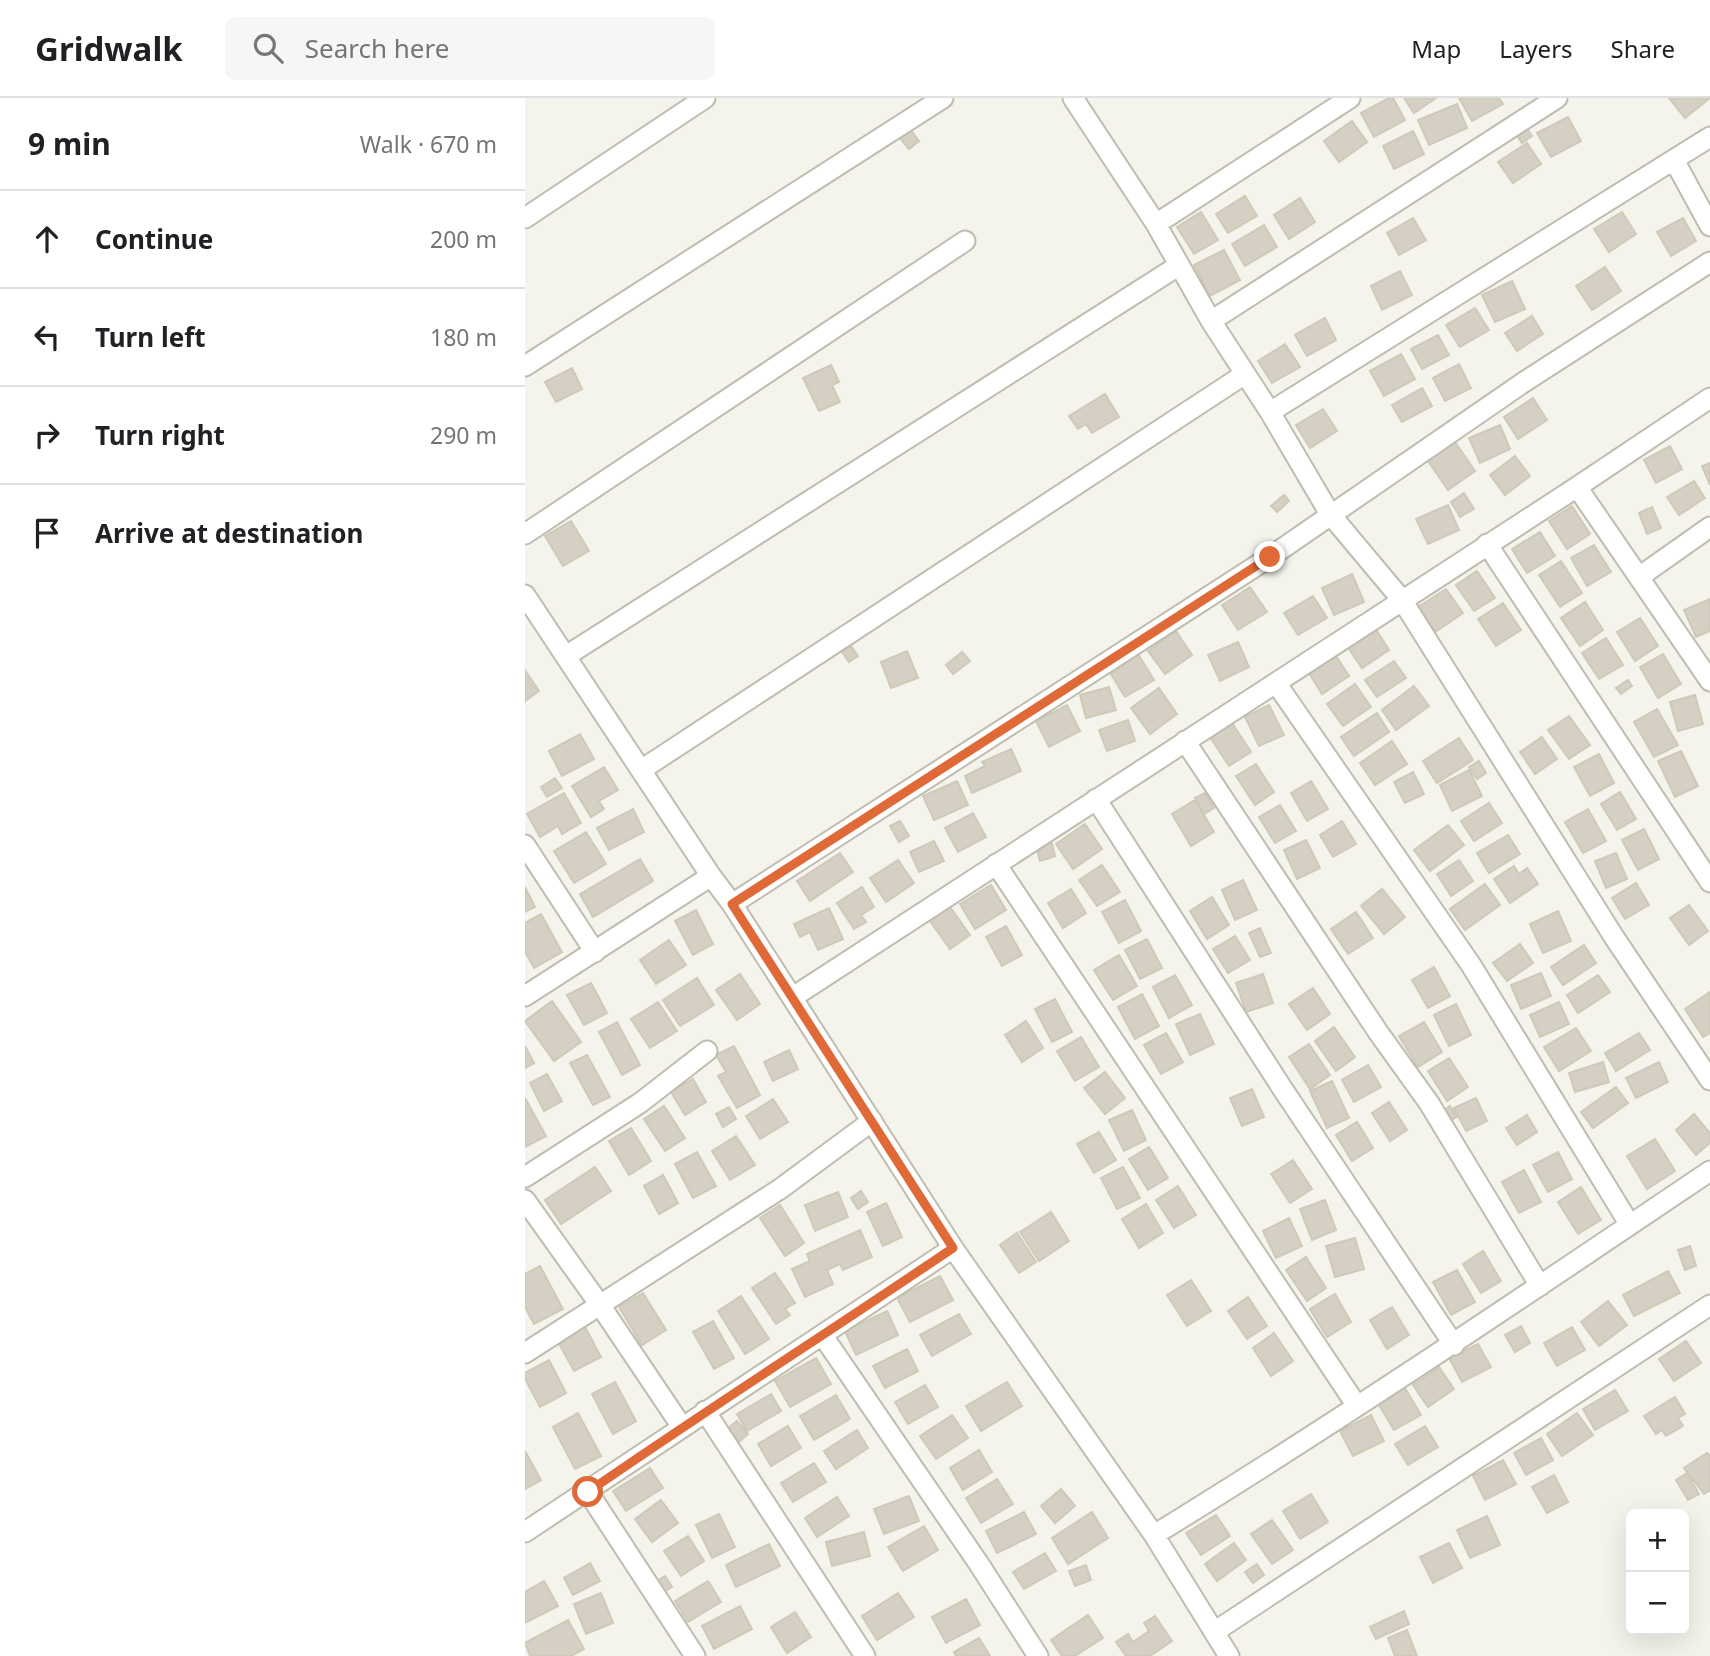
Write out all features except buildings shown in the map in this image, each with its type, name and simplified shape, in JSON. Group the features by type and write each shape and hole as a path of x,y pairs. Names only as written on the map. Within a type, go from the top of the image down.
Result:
{"street":[{"path":"525,218 705,98"},
{"path":"525,366 943,98"},
{"path":"1073,98 1156,224 1178,266 1270,412 1329,514 1402,600 1614,937 1710,1080"},
{"path":"1156,224 1350,98"},
{"path":"1211,321 1557,98"},
{"path":"1270,412 1710,137"},
{"path":"1674,160 1710,226"},
{"path":"525,534 965,241"},
{"path":"732,904 1270,557 1524,382 1710,262"},
{"path":"566,656 1178,266"},
{"path":"641,770 1245,374"},
{"path":"793,997 1710,398"},
{"path":"1577,487 1639,577 1704,659 1710,681"},
{"path":"1639,577 1710,527"},
{"path":"1487,544 1710,882"},
{"path":"525,595 793,997 953,1248 1154,1535 1229,1656"},
{"path":"1276,683 1471,965 1630,1225"},
{"path":"1185,741 1378,1032 1429,1103 1471,1168 1540,1286"},
{"path":"1096,799 1282,1088 1454,1345"},
{"path":"525,845 594,952"},
{"path":"996,864 1357,1406"},
{"path":"525,996 711,876"},
{"path":"525,1177 640,1102 707,1051"},
{"path":"525,1353 780,1189 872,1121"},
{"path":"1154,1535 1454,1345 1710,1171"},
{"path":"525,1200 682,1427"},
{"path":"525,1532 953,1248"},
{"path":"1214,1632 1710,1305"},
{"path":"823,1336 979,1564 1038,1656"},
{"path":"705,1411 865,1656"},
{"path":"588,1492 695,1656"}],"route":[{"path":"588,1492 705,1411 823,1336 953,1248 732,904 1270,557"}]}
